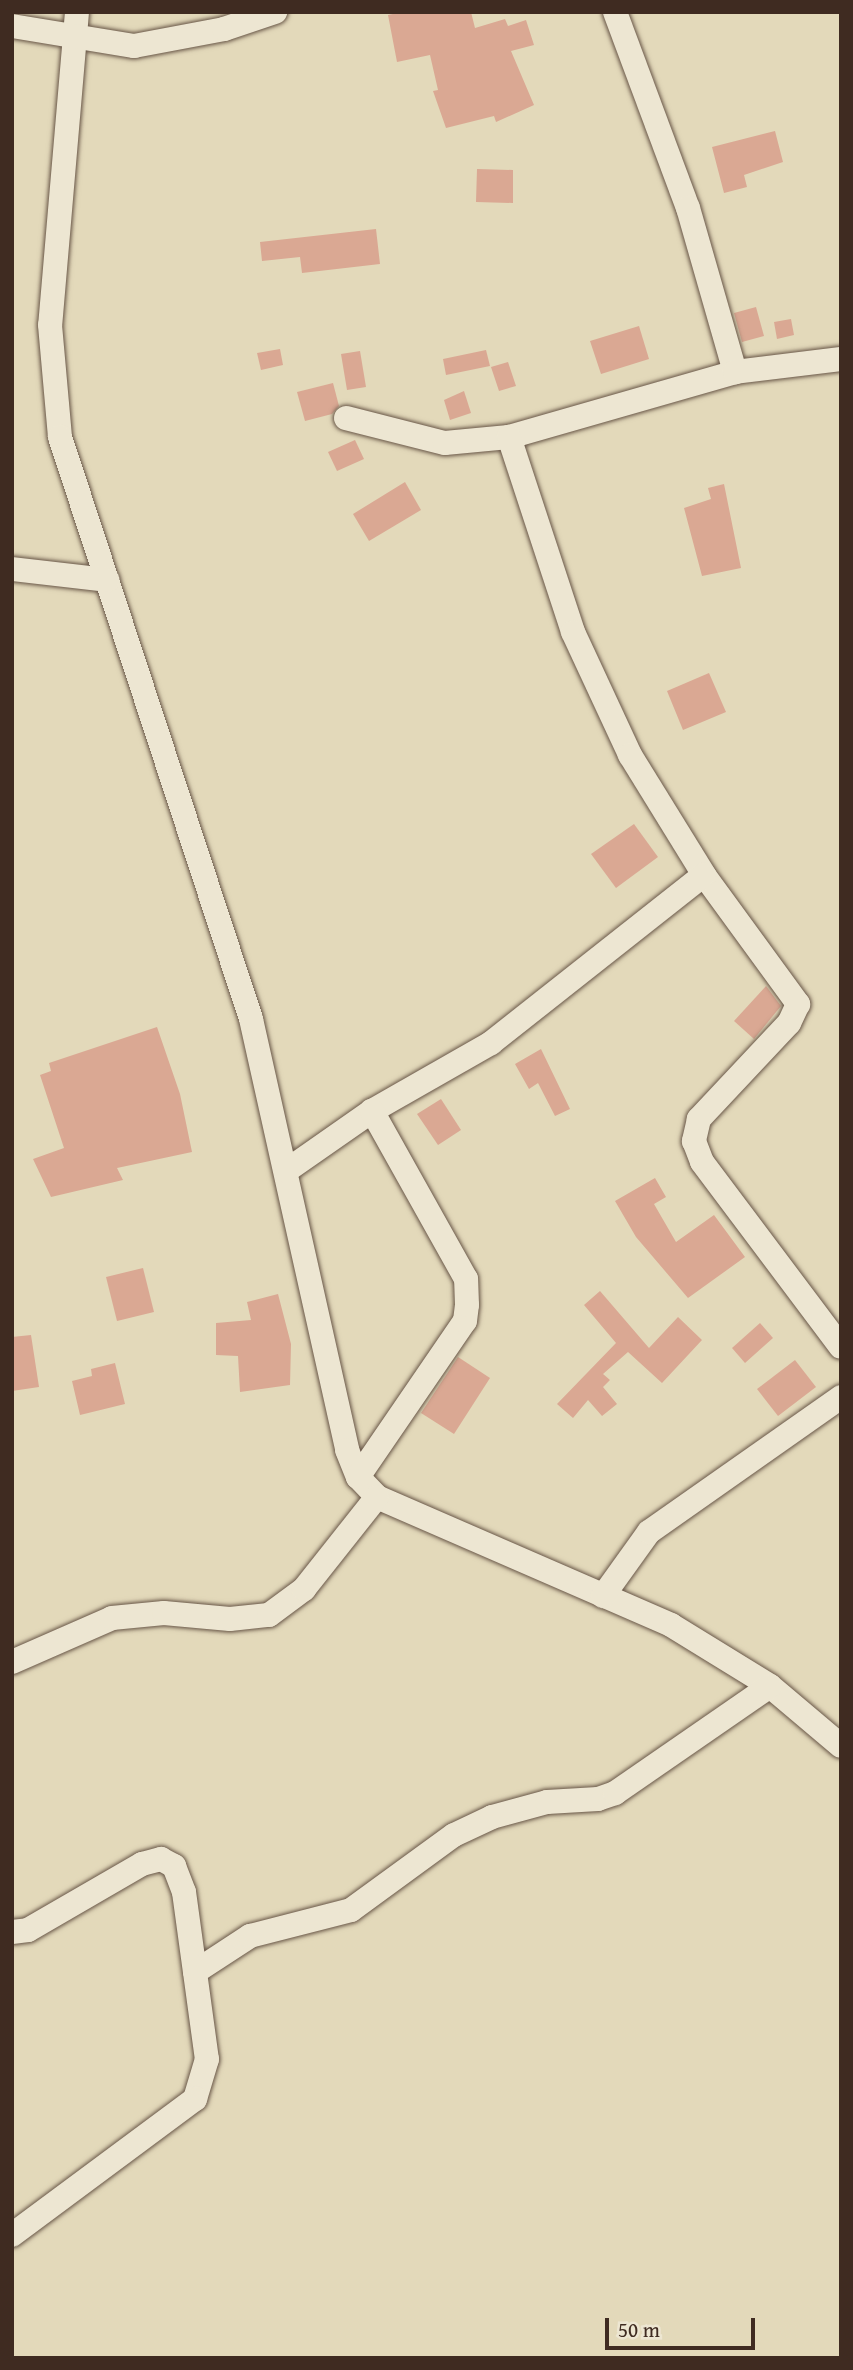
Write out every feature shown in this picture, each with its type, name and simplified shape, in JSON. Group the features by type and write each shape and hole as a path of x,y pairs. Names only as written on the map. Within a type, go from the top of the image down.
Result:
{"street":[{"path":"78,12 50,325 60,437 251,1019 347,1450 358,1477 377,1497 671,1625 770,1686 841,1746"},
{"path":"12,26 74,39 134,46 162,43 275,12"},
{"path":"615,12 688,208 735,372"},
{"path":"346,418 445,443 509,437 735,372 841,359"},
{"path":"509,437 573,632 629,755 704,875 798,1004 789,1023 699,1119 694,1141 702,1162 841,1347"},
{"path":"12,569 107,580"},
{"path":"286,1171 372,1111 491,1043 704,875"},
{"path":"358,1477 465,1321 467,1305 466,1279 372,1111"},
{"path":"603,1596 649,1532 841,1397"},
{"path":"12,1662 112,1618 164,1613 230,1619 269,1615 304,1589 377,1497"},
{"path":"195,1972 250,1936 351,1910 454,1835 492,1817 547,1802 598,1799 615,1793 770,1686"},
{"path":"12,1932 27,1930 142,1864 161,1859 174,1866 184,1892 207,2059 195,2099 12,2235"}],"building":[{"path":"402,12 471,12 475,28 505,19 508,26 526,20 534,45 511,51 534,105 496,122 494,116 446,128 433,91 438,90 430,55 397,62 388,15"},
{"path":"775,131 783,162 744,175 747,187 724,193 712,147"},
{"path":"477,169 513,170 513,203 476,202"},
{"path":"376,229 380,264 302,273 300,257 262,261 260,242"},
{"path":"756,307 764,336 742,342 734,313"},
{"path":"791,319 794,335 777,339 774,322"},
{"path":"639,326 649,359 601,374 590,341"},
{"path":"280,349 283,365 261,370 257,353"},
{"path":"486,350 490,366 446,375 443,359"},
{"path":"360,351 366,387 347,390 341,354"},
{"path":"508,362 516,386 499,391 491,367"},
{"path":"333,383 339,406 332,414 305,421 297,392"},
{"path":"464,391 471,413 450,420 444,400"},
{"path":"355,440 364,459 337,471 328,452"},
{"path":"405,482 421,510 369,541 353,514"},
{"path":"724,484 741,568 702,576 684,508 711,499 708,488"},
{"path":"709,673 726,712 683,730 667,691"},
{"path":"634,824 658,857 616,888 591,854"},
{"path":"766,986 781,1006 754,1039 734,1021"},
{"path":"157,1027 180,1094 192,1152 117,1168 123,1180 51,1197 33,1159 64,1148 40,1075 51,1071 49,1063"},
{"path":"541,1049 570,1109 555,1116 538,1083 529,1089 515,1064"},
{"path":"441,1099 461,1130 438,1145 417,1114"},
{"path":"655,1178 666,1197 654,1204 676,1242 714,1215 745,1257 688,1298 636,1237 615,1201"},
{"path":"143,1268 154,1312 117,1321 106,1277"},
{"path":"600,1291 649,1348 678,1317 702,1340 662,1383 628,1352 603,1374 610,1380 603,1387 617,1404 602,1416 588,1400 573,1418 557,1404 616,1343 584,1305"},
{"path":"278,1294 291,1344 290,1385 240,1392 238,1356 216,1355 216,1323 251,1320 247,1302"},
{"path":"760,1323 773,1338 745,1363 732,1348"},
{"path":"31,1335 39,1387 12,1391 12,1337"},
{"path":"458,1357 490,1378 454,1434 421,1413"},
{"path":"795,1360 816,1387 778,1416 757,1389"},
{"path":"115,1363 125,1404 80,1415 72,1381 92,1376 91,1369"}]}
